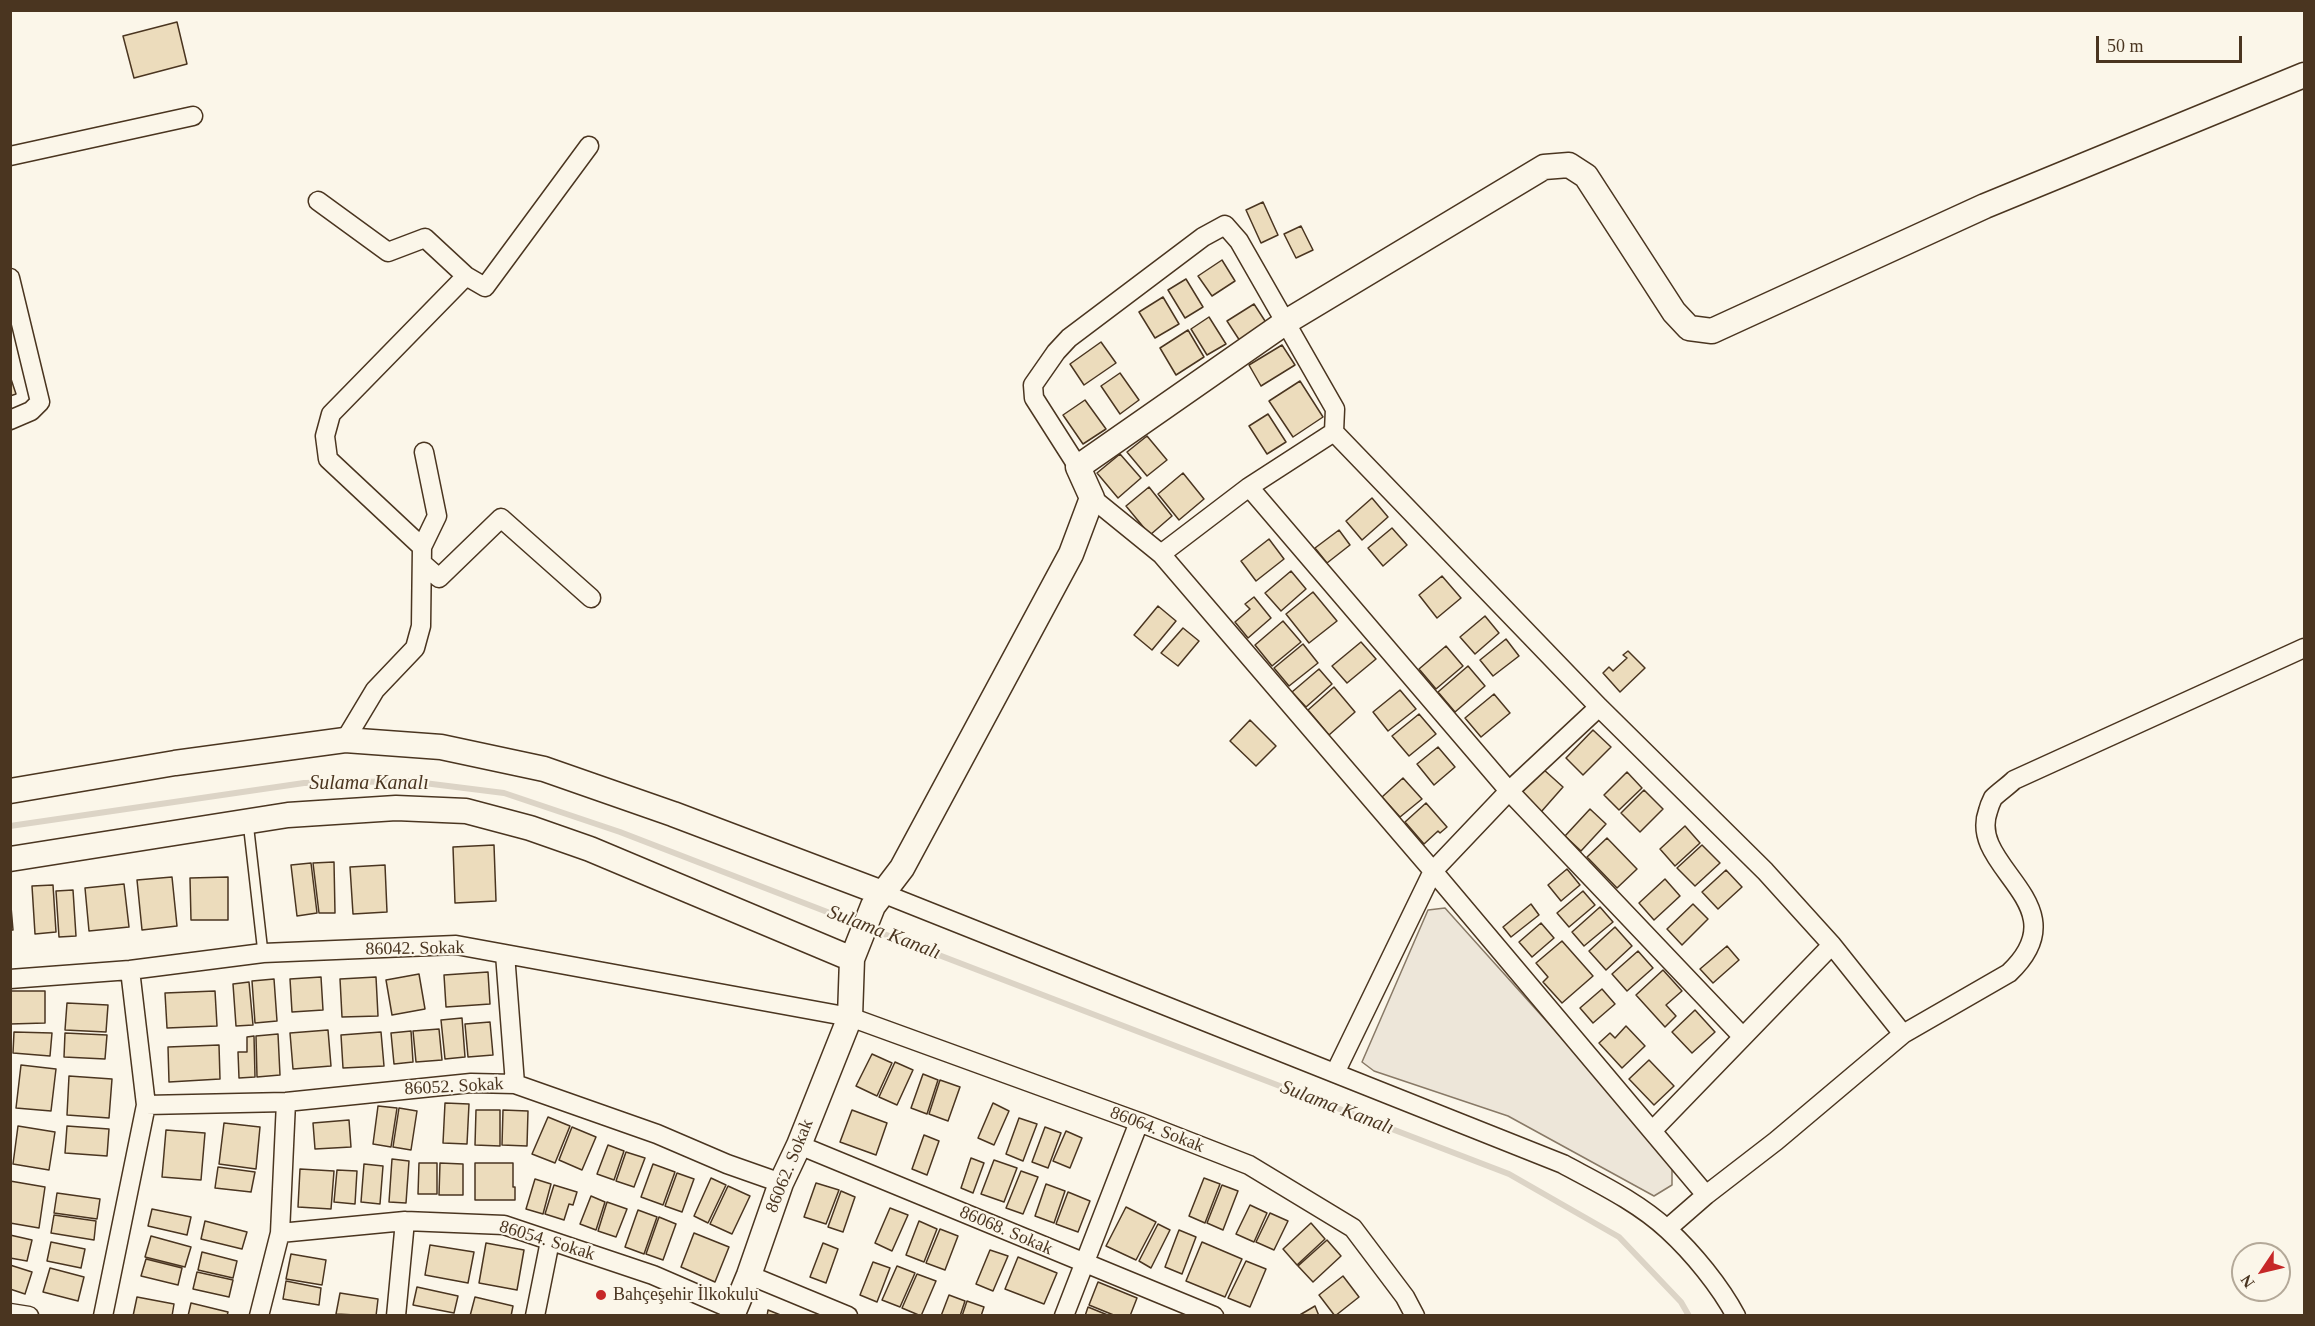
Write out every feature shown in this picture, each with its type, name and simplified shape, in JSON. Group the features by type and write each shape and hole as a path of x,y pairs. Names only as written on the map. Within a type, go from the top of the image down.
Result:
{"main road":[{"path":"1092,498 1078,467 1286,322 1544,167 1569,165 1586,176 1674,312 1689,328 1712,331 1985,206 2304,75"},
{"name":"86062. Sokak","path":"733,1312 749,1275 781,1183 850,1017 855,953 878,899 902,868 1071,554 1092,498"},
{"path":"10,791 175,764 345,740 441,747 544,769 684,818 878,899"},
{"path":"10,859 288,814 396,808 466,811 530,828 590,849 855,953"}],"street":[{"path":"10,156 193,117"},
{"path":"318,201 388,252 425,238 466,276 485,287 589,146"},
{"path":"1078,467 1034,398 1033,385 1056,352 1069,338 1203,237 1225,225 1239,241 1335,409 1334,432 1599,707 1765,871 1832,945 1903,1034"},
{"path":"466,276 332,414 325,436 328,459 422,555 439,578 501,518 591,598"},
{"path":"10,278 13,302 40,402 31,411 10,420"},
{"path":"1161,554 1249,488 1334,432"},
{"path":"345,740 375,690 415,648 421,626 422,555 437,516 424,452"},
{"path":"1249,488 1509,791 1742,1036"},
{"path":"1092,498 1161,554 1433,871 1706,1195"},
{"path":"1667,1229 1903,1034 2009,973 2024,959 2033,941 2034,921 2028,903 1986,838 1984,822 1992,799 2014,780 2304,648"},
{"path":"1335,1073 1433,871 1509,791 1599,707"},
{"path":"878,899 1335,1073 1563,1164 1617,1194 1667,1229 1722,1290 1736,1316"},
{"name":"86042. Sokak","path":"10,979 130,970 263,953 456,945 850,1017"},
{"path":"1653,1130 1832,945"},
{"path":"505,954 514,1084"},
{"path":"103,1316 146,1105 130,970"},
{"name":"86064. Sokak","path":"850,1017 1139,1122 1249,1165 1353,1228 1405,1297 1415,1316"},
{"name":"86052. Sokak","path":"146,1105 286,1102 471,1083 514,1084 657,1134 727,1164 781,1183"},
{"path":"259,1316 280,1233 286,1102"},
{"path":"1064,1316 1139,1122"},
{"name":"86068. Sokak","path":"799,1144 1214,1316"},
{"path":"396,1316 405,1221"},
{"name":"86054. Sokak","path":"280,1233 405,1221 504,1225 653,1275 733,1312"},
{"path":"535,1316 550,1241"},
{"path":"749,1275 848,1316"},
{"path":"10,1313 29,1316"}],"lane":[{"path":"248,821 263,953"}],"shaded area":[{"path":"1445,908 1672,1161 1672,1185 1654,1196 1508,1116 1374,1071 1362,1062 1428,910"}],"building":[{"path":"177,22 187,64 134,78 123,36"},
{"path":"1263,202 1278,235 1261,243 1246,210"},
{"path":"1301,226 1313,250 1296,258 1284,234"},
{"path":"1222,260 1235,281 1212,296 1198,276"},
{"path":"1186,279 1203,307 1185,318 1168,290"},
{"path":"1163,297 1179,324 1155,338 1139,312"},
{"path":"1254,304 1267,324 1240,341 1227,321"},
{"path":"1209,317 1226,344 1207,355 1191,329"},
{"path":"1188,330 1204,357 1176,375 1160,348"},
{"path":"1101,342 1116,363 1084,385 1070,364"},
{"path":"1282,345 1295,365 1261,386 1249,365"},
{"path":"1120,373 1139,400 1120,414 1101,386"},
{"path":"10,376 16,394 10,396"},
{"path":"1300,381 1323,417 1293,437 1269,401"},
{"path":"1085,400 1106,429 1083,444 1063,415"},
{"path":"1268,414 1286,442 1267,454 1249,426"},
{"path":"1147,436 1167,460 1147,476 1127,452"},
{"path":"1120,454 1141,478 1118,498 1097,473"},
{"path":"1183,473 1204,499 1179,520 1158,494"},
{"path":"1149,487 1172,516 1150,535 1126,506"},
{"path":"1372,498 1388,517 1362,540 1346,521"},
{"path":"1392,528 1407,545 1383,566 1368,548"},
{"path":"1339,530 1350,545 1327,563 1315,548"},
{"path":"1269,539 1284,559 1256,581 1241,561"},
{"path":"1291,571 1306,589 1281,611 1265,593"},
{"path":"1442,576 1461,598 1437,618 1419,595"},
{"path":"1313,592 1337,621 1309,643 1286,614"},
{"path":"1254,597 1271,618 1248,638 1235,622 1250,609 1245,604"},
{"path":"1158,606 1176,621 1152,650 1134,635"},
{"path":"1485,616 1499,633 1475,654 1460,637"},
{"path":"1283,621 1301,642 1272,666 1255,645"},
{"path":"1183,628 1199,641 1178,666 1161,653"},
{"path":"1506,639 1519,656 1493,676 1480,660"},
{"path":"1361,642 1376,659 1347,683 1332,666"},
{"path":"1303,644 1318,663 1289,686 1274,668"},
{"path":"1446,646 1463,666 1436,689 1419,669"},
{"path":"1628,651 1645,668 1620,692 1603,673 1609,667 1613,671 1627,658 1623,655"},
{"path":"1468,666 1485,686 1455,712 1438,692"},
{"path":"1319,669 1332,684 1306,707 1292,692"},
{"path":"1334,687 1355,712 1329,735 1308,710"},
{"path":"1400,690 1416,709 1388,731 1373,712"},
{"path":"1494,694 1510,713 1481,737 1465,718"},
{"path":"1419,714 1436,734 1409,756 1392,736"},
{"path":"1250,720 1276,746 1256,766 1230,741"},
{"path":"1593,730 1611,747 1583,775 1566,758"},
{"path":"1438,747 1455,767 1434,785 1417,764"},
{"path":"1543,769 1563,787 1541,812 1521,793"},
{"path":"1627,772 1642,788 1619,810 1604,795"},
{"path":"1403,778 1422,799 1400,817 1382,797"},
{"path":"1644,790 1663,809 1640,832 1621,813"},
{"path":"1426,803 1447,827 1440,833 1438,831 1424,844 1405,822"},
{"path":"1590,809 1606,824 1581,851 1565,836"},
{"path":"1685,826 1700,843 1675,866 1660,849"},
{"path":"1607,838 1637,869 1617,888 1587,857"},
{"path":"494,845 496,901 455,903 453,847"},
{"path":"1702,845 1720,863 1695,886 1677,868"},
{"path":"334,862 335,913 319,913 313,863"},
{"path":"311,863 317,913 297,916 291,865"},
{"path":"385,865 387,912 353,914 350,867"},
{"path":"1567,869 1580,885 1561,901 1548,885"},
{"path":"1726,870 1742,887 1718,909 1702,892"},
{"path":"172,877 177,926 142,930 137,880"},
{"path":"228,877 228,920 191,920 190,878"},
{"path":"1665,879 1680,896 1654,920 1639,903"},
{"path":"124,884 129,927 89,931 85,888"},
{"path":"53,885 56,932 35,934 32,886"},
{"path":"73,890 76,936 59,937 56,891"},
{"path":"1583,891 1595,905 1569,927 1557,913"},
{"path":"10,895 13,930 10,930"},
{"path":"1531,904 1539,915 1511,937 1503,927"},
{"path":"1693,904 1708,919 1682,945 1667,929"},
{"path":"1600,907 1613,922 1584,946 1572,932"},
{"path":"1541,923 1554,938 1532,957 1519,942"},
{"path":"1615,927 1632,946 1606,970 1589,951"},
{"path":"1562,941 1593,976 1562,1003 1543,982 1548,977 1536,963"},
{"path":"1727,946 1739,960 1713,983 1700,969"},
{"path":"1638,951 1653,968 1627,991 1612,974"},
{"path":"1663,970 1682,991 1666,1005 1676,1016 1665,1027 1636,995"},
{"path":"488,972 490,1004 446,1007 444,975"},
{"path":"419,974 425,1009 392,1015 386,980"},
{"path":"321,977 323,1010 292,1012 290,979"},
{"path":"376,977 378,1016 342,1017 340,979"},
{"path":"274,979 277,1021 255,1023 252,981"},
{"path":"249,982 253,1025 236,1026 233,984"},
{"path":"1602,989 1615,1004 1593,1023 1580,1008"},
{"path":"10,991 45,991 45,1023 10,1024"},
{"path":"215,991 217,1026 167,1028 165,993"},
{"path":"67,1003 108,1005 106,1032 65,1030"},
{"path":"1695,1010 1715,1032 1692,1053 1672,1032"},
{"path":"462,1018 465,1057 445,1059 441,1020"},
{"path":"490,1022 493,1055 468,1057 465,1024"},
{"path":"1626,1026 1645,1046 1622,1068 1599,1043 1610,1033 1615,1038"},
{"path":"439,1029 442,1060 416,1062 413,1031"},
{"path":"328,1030 331,1066 293,1069 290,1033"},
{"path":"411,1031 413,1062 394,1064 391,1033"},
{"path":"14,1032 52,1033 50,1056 13,1053"},
{"path":"381,1032 384,1066 343,1068 341,1035"},
{"path":"65,1033 107,1035 105,1059 64,1057"},
{"path":"278,1034 280,1075 257,1077 256,1036"},
{"path":"254,1036 255,1077 239,1078 238,1052 247,1052 247,1037"},
{"path":"219,1045 220,1079 169,1082 168,1047"},
{"path":"872,1054 892,1063 877,1096 856,1086"},
{"path":"1649,1060 1674,1086 1654,1105 1629,1079"},
{"path":"895,1062 913,1070 897,1105 879,1097"},
{"path":"21,1065 56,1069 51,1111 16,1108"},
{"path":"923,1074 938,1080 927,1114 911,1108"},
{"path":"69,1076 112,1079 109,1118 67,1115"},
{"path":"940,1080 960,1087 948,1121 929,1114"},
{"path":"445,1103 469,1104 467,1144 443,1143"},
{"path":"993,1103 1009,1111 994,1145 978,1138"},
{"path":"378,1106 397,1108 391,1147 373,1144"},
{"path":"399,1108 417,1111 411,1150 393,1147"},
{"path":"476,1110 500,1110 500,1146 475,1145"},
{"path":"503,1110 528,1111 527,1146 502,1145"},
{"path":"852,1110 887,1123 876,1155 840,1142"},
{"path":"548,1117 570,1126 555,1163 532,1154"},
{"path":"1019,1118 1037,1124 1023,1161 1006,1154"},
{"path":"349,1120 351,1147 315,1149 313,1123"},
{"path":"224,1123 260,1127 256,1169 219,1164"},
{"path":"18,1126 55,1132 49,1170 13,1164"},
{"path":"67,1126 109,1129 107,1156 65,1153"},
{"path":"572,1127 596,1137 582,1170 559,1160"},
{"path":"1045,1127 1061,1133 1048,1168 1032,1162"},
{"path":"166,1130 205,1133 201,1180 162,1177"},
{"path":"1066,1131 1082,1138 1070,1168 1053,1161"},
{"path":"924,1135 939,1141 927,1175 912,1169"},
{"path":"608,1145 624,1151 614,1180 597,1174"},
{"path":"626,1152 645,1158 634,1187 616,1181"},
{"path":"971,1158 984,1163 973,1193 961,1188"},
{"path":"392,1159 409,1161 406,1203 389,1202"},
{"path":"994,1160 1017,1168 1004,1202 981,1194"},
{"path":"419,1163 437,1163 437,1194 418,1194"},
{"path":"440,1163 463,1164 463,1195 439,1195"},
{"path":"475,1163 513,1163 515,1200 475,1200"},
{"path":"364,1164 383,1166 380,1204 361,1202"},
{"path":"653,1164 675,1172 663,1205 641,1197"},
{"path":"218,1167 255,1172 251,1192 215,1188"},
{"path":"300,1169 334,1171 331,1209 298,1207"},
{"path":"337,1170 357,1171 355,1204 334,1202"},
{"path":"1021,1171 1038,1177 1023,1214 1006,1208"},
{"path":"677,1173 694,1179 682,1212 665,1206"},
{"path":"711,1178 726,1185 708,1223 694,1216"},
{"path":"1204,1178 1220,1184 1205,1223 1189,1216"},
{"path":"535,1179 551,1184 543,1214 526,1209"},
{"path":"10,1181 45,1187 39,1228 10,1223"},
{"path":"816,1183 839,1190 826,1224 804,1217"},
{"path":"1046,1184 1065,1191 1054,1223 1035,1216"},
{"path":"554,1185 577,1192 573,1205 569,1204 564,1220 545,1214"},
{"path":"1222,1185 1238,1191 1223,1230 1207,1223"},
{"path":"728,1186 750,1196 732,1234 710,1224"},
{"path":"841,1191 855,1197 843,1232 828,1227"},
{"path":"1068,1192 1090,1201 1078,1232 1056,1224"},
{"path":"57,1193 100,1199 97,1219 54,1213"},
{"path":"591,1196 605,1202 596,1230 580,1224"},
{"path":"607,1202 627,1209 616,1237 598,1231"},
{"path":"1250,1205 1267,1213 1254,1242 1236,1234"},
{"path":"1126,1207 1156,1222 1136,1260 1106,1246"},
{"path":"890,1208 908,1215 892,1251 875,1243"},
{"path":"152,1209 191,1217 187,1235 148,1226"},
{"path":"638,1210 657,1217 644,1254 625,1247"},
{"path":"1270,1213 1288,1221 1274,1250 1256,1242"},
{"path":"54,1215 96,1221 94,1240 51,1233"},
{"path":"659,1217 676,1224 663,1260 646,1254"},
{"path":"205,1221 247,1232 242,1249 201,1239"},
{"path":"919,1221 937,1229 924,1262 906,1255"},
{"path":"1311,1223 1325,1239 1297,1265 1283,1249"},
{"path":"1158,1224 1170,1230 1151,1268 1139,1261"},
{"path":"940,1229 958,1236 945,1270 926,1263"},
{"path":"1179,1230 1196,1237 1182,1274 1165,1267"},
{"path":"694,1233 729,1247 715,1282 681,1267"},
{"path":"10,1235 32,1240 27,1261 10,1258"},
{"path":"151,1236 191,1247 185,1267 145,1257"},
{"path":"1327,1240 1341,1256 1313,1282 1298,1266"},
{"path":"51,1242 85,1249 81,1268 47,1261"},
{"path":"1202,1242 1242,1259 1225,1297 1186,1281"},
{"path":"486,1243 524,1250 517,1290 479,1283"},
{"path":"823,1243 838,1249 826,1283 810,1277"},
{"path":"430,1245 474,1252 468,1283 425,1275"},
{"path":"990,1250 1008,1256 993,1291 976,1284"},
{"path":"202,1252 237,1261 233,1278 198,1270"},
{"path":"291,1254 326,1260 322,1285 286,1279"},
{"path":"1018,1257 1057,1273 1044,1304 1005,1289"},
{"path":"146,1259 182,1268 178,1285 141,1276"},
{"path":"1246,1261 1266,1269 1250,1307 1228,1298"},
{"path":"873,1262 890,1268 877,1302 860,1295"},
{"path":"10,1265 32,1272 25,1294 10,1289"},
{"path":"897,1266 915,1273 900,1307 882,1300"},
{"path":"50,1268 84,1277 78,1301 43,1292"},
{"path":"197,1272 233,1280 229,1297 193,1289"},
{"path":"917,1274 936,1281 921,1316 902,1308"},
{"path":"1343,1276 1359,1297 1335,1316 1319,1295"},
{"path":"286,1281 321,1288 319,1305 283,1299"},
{"path":"1098,1282 1137,1298 1130,1316 1116,1316 1089,1305"},
{"path":"417,1287 458,1296 454,1313 413,1305"},
{"path":"340,1293 378,1299 376,1316 336,1314"},
{"path":"949,1295 965,1301 960,1316 941,1316"},
{"path":"137,1297 174,1304 172,1316 133,1316"},
{"path":"475,1297 513,1306 511,1316 470,1316"},
{"path":"967,1301 984,1307 981,1316 962,1316"},
{"path":"191,1303 228,1312 227,1316 188,1316"},
{"path":"1315,1306 1319,1316 1298,1316"},
{"path":"1088,1307 1110,1316 1085,1316"},
{"path":"768,1310 783,1316 767,1316"}],"waterway":[{"name":"Sulama Kanalı","path":"10,826 304,783 408,781 504,793 620,832 861,925"},
{"name":"Sulama Kanalı","path":"871,929 1509,1174 1619,1237 1681,1302 1689,1316"}],"place":[{"name":"Bahçeşehir İlkokulu","path":"601,1295"}]}
